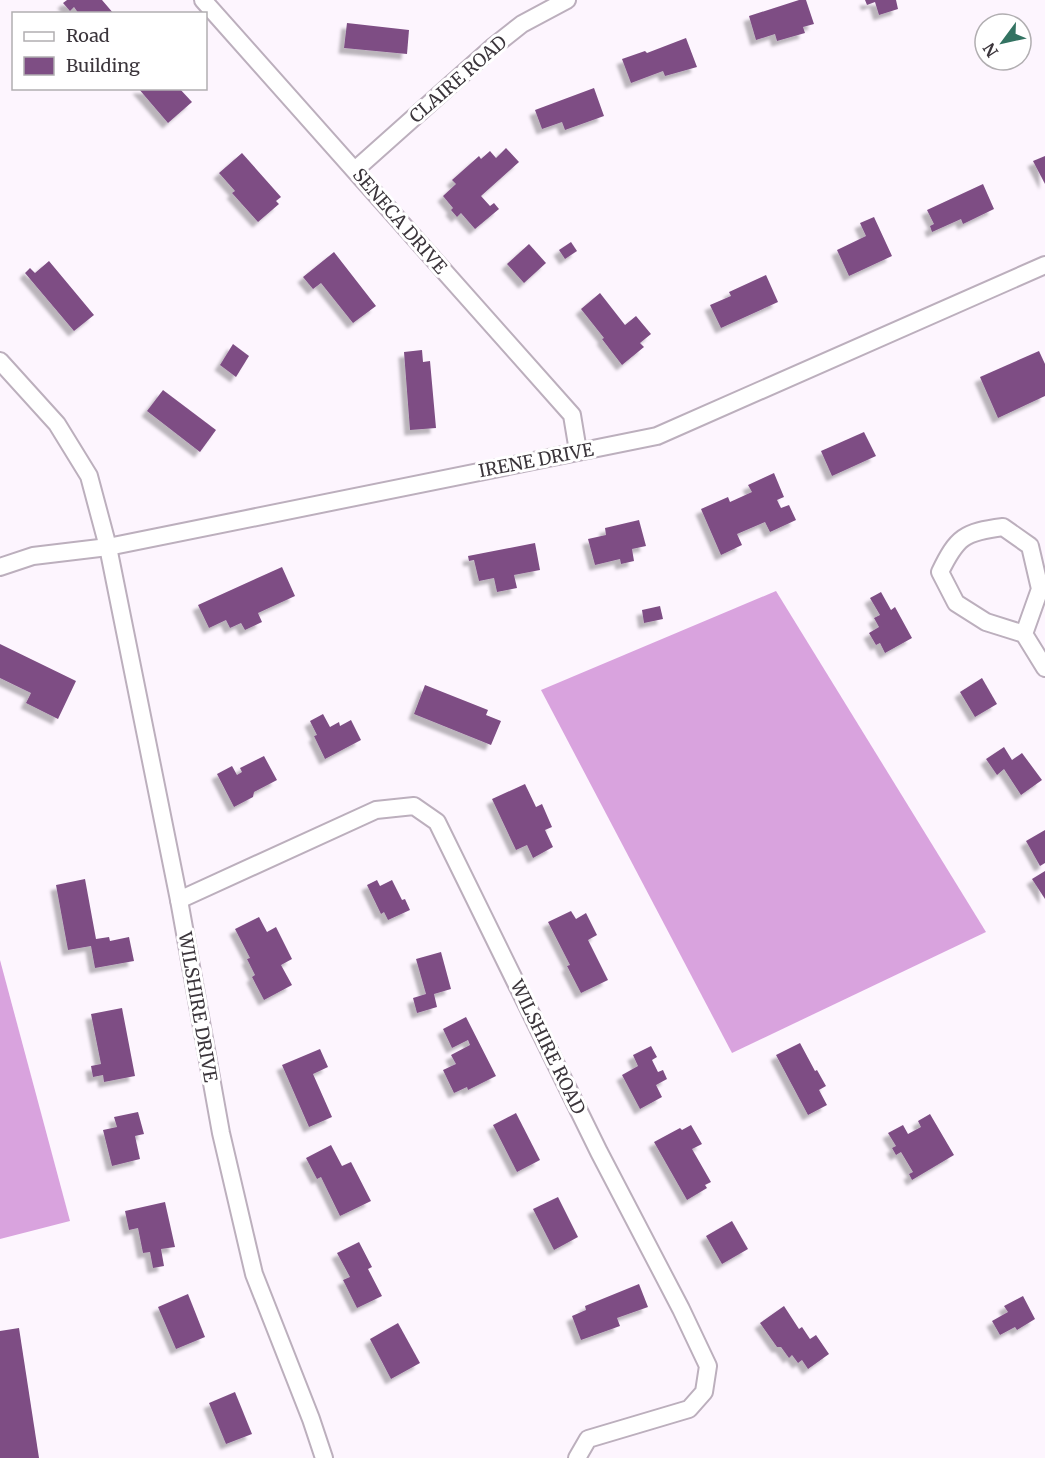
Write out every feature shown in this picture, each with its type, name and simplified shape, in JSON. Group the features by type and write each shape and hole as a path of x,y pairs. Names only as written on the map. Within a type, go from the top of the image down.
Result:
{"street":[{"name":"SENECA DRIVE","path":"204,0 572,415 578,451"},
{"name":"CLAIRE ROAD","path":"355,170 515,29 567,0"},
{"name":"IRENE DRIVE","path":"0,567 33,556 108,547 657,436 1045,264"},
{"name":"WILSHIRE DRIVE","path":"0,361 57,424 89,476 108,547 179,900 221,1133 254,1274 324,1458"},
{"path":"1024,634 1040,589 1030,546 1003,527 974,531 952,548 940,572 957,603 986,622 1024,634 1045,668"},
{"name":"WILSHIRE ROAD","path":"179,900 376,810 414,806 437,822 599,1152 681,1309 708,1366 704,1392 689,1409 588,1439 577,1458"}],"shaded area":[{"path":"776,591 986,932 732,1053 541,690"},
{"path":"0,960 70,1221 0,1239"}],"building":[{"path":"67,0 102,0 112,12 78,12 74,7 70,11 63,3"},
{"path":"799,0 806,0 814,24 803,27 805,33 777,41 775,34 756,40 749,16"},
{"path":"865,0 896,0 898,9 879,15 875,2 867,5"},
{"path":"347,23 409,30 407,54 344,48"},
{"path":"686,38 697,67 665,76 663,71 631,83 622,59 645,51 647,53"},
{"path":"594,88 604,116 565,130 562,122 542,129 535,110"},
{"path":"140,90 181,90 192,102 168,123"},
{"path":"506,148 519,162 481,196 490,206 494,203 499,209 475,229 461,213 457,217 443,196 456,184 452,180 479,156 481,159 490,151 496,158"},
{"path":"242,153 281,197 276,201 279,204 258,222 232,193 235,191 219,173"},
{"path":"1045,156 1045,184 1033,161"},
{"path":"983,184 994,209 963,224 961,219 932,232 930,226 934,224 927,210"},
{"path":"874,217 892,256 849,276 837,250 866,236 860,223"},
{"path":"571,242 577,251 565,259 559,250"},
{"path":"529,244 546,263 524,283 507,264"},
{"path":"334,252 376,306 353,323 321,283 313,289 303,277"},
{"path":"49,261 94,315 74,331 25,273 30,268 35,273"},
{"path":"766,275 778,302 721,328 710,305 731,296 729,292"},
{"path":"600,293 625,325 636,316 651,334 640,343 644,347 622,365 581,309"},
{"path":"233,344 249,356 236,377 220,365"},
{"path":"422,350 423,362 430,361 436,428 410,430 404,352"},
{"path":"1039,351 1045,364 1045,396 998,418 980,377"},
{"path":"163,390 216,430 200,452 147,411"},
{"path":"864,432 876,456 832,476 821,451"},
{"path":"774,473 784,497 777,500 781,508 789,505 796,520 770,532 765,522 737,534 742,545 721,555 701,509 728,497 730,502 752,492 748,485"},
{"path":"639,520 646,546 632,549 634,561 621,564 620,559 595,565 588,539 606,535 605,528"},
{"path":"535,543 540,570 514,575 517,588 497,592 494,578 479,581 474,560 469,561 468,556"},
{"path":"282,567 295,596 258,613 262,622 245,630 241,623 230,628 226,620 209,628 198,605"},
{"path":"881,592 891,610 895,607 912,638 885,653 880,643 876,645 869,633 879,627 874,618 880,615 870,598"},
{"path":"660,606 663,619 644,623 642,610"},
{"path":"0,644 76,681 58,719 26,703 31,693 0,678"},
{"path":"982,678 997,704 975,717 960,692"},
{"path":"425,685 488,710 486,715 501,721 491,745 414,714"},
{"path":"323,714 330,727 339,722 340,726 351,720 361,740 325,759 310,721"},
{"path":"1004,747 1012,760 1022,753 1042,780 1021,795 1004,769 997,775 986,759"},
{"path":"264,756 277,780 254,792 253,797 234,807 217,774 232,766 237,775 242,772 240,768"},
{"path":"525,784 536,807 542,804 552,827 545,830 553,847 533,858 527,845 516,850 492,799"},
{"path":"1045,830 1045,863 1040,866 1026,841"},
{"path":"1045,871 1045,899 1032,879"},
{"path":"85,879 96,939 109,937 110,941 129,937 134,961 95,968 91,946 68,950 56,885"},
{"path":"377,880 380,886 392,880 410,910 388,920 384,912 381,914 367,885"},
{"path":"571,911 576,919 586,913 597,935 588,940 608,980 581,993 567,966 570,965 548,922"},
{"path":"259,917 267,932 276,927 292,959 281,965 292,985 264,1000 252,977 255,975 247,959 250,958 235,929"},
{"path":"441,952 451,989 434,994 437,1007 417,1013 413,998 426,994 416,959"},
{"path":"122,1008 135,1076 104,1082 103,1075 93,1077 91,1066 101,1064 91,1014"},
{"path":"466,1017 496,1076 468,1090 467,1087 454,1093 443,1070 456,1064 451,1055 470,1045 468,1040 452,1048 443,1029"},
{"path":"800,1043 826,1086 819,1090 827,1105 808,1115 776,1055"},
{"path":"651,1046 657,1057 652,1060 658,1072 663,1070 667,1079 656,1085 662,1097 640,1109 622,1075 638,1066 633,1055"},
{"path":"320,1049 328,1067 313,1074 332,1117 309,1127 282,1065"},
{"path":"138,1112 144,1134 135,1136 140,1159 112,1166 103,1130 117,1127 114,1117"},
{"path":"516,1113 540,1160 517,1172 493,1125"},
{"path":"930,1114 954,1155 912,1180 909,1174 913,1172 901,1152 896,1155 892,1148 896,1146 888,1133 903,1125 908,1134 921,1127 918,1121"},
{"path":"691,1125 702,1144 692,1149 711,1182 705,1185 707,1188 687,1200 654,1142 680,1128 682,1130"},
{"path":"331,1145 342,1166 351,1162 371,1201 340,1216 321,1177 317,1179 306,1158"},
{"path":"558,1197 578,1237 554,1250 533,1209"},
{"path":"165,1202 175,1247 161,1249 164,1266 153,1268 150,1252 143,1253 138,1228 129,1230 125,1211"},
{"path":"732,1221 748,1249 722,1264 706,1236"},
{"path":"359,1242 372,1267 368,1269 382,1296 357,1308 343,1280 350,1277 337,1253"},
{"path":"639,1284 648,1307 617,1318 620,1326 581,1340 572,1316 586,1310 585,1306"},
{"path":"188,1294 205,1337 176,1349 158,1307"},
{"path":"1023,1296 1035,1319 1017,1330 1015,1327 1000,1335 992,1321 1008,1312 1004,1306"},
{"path":"784,1306 799,1329 802,1327 810,1339 816,1335 829,1354 808,1369 802,1360 798,1363 792,1355 789,1358 781,1347 777,1347 760,1323"},
{"path":"398,1323 420,1363 391,1379 370,1339"},
{"path":"19,1328 39,1458 0,1458 0,1331"},
{"path":"235,1392 252,1434 226,1444 209,1403"}]}
